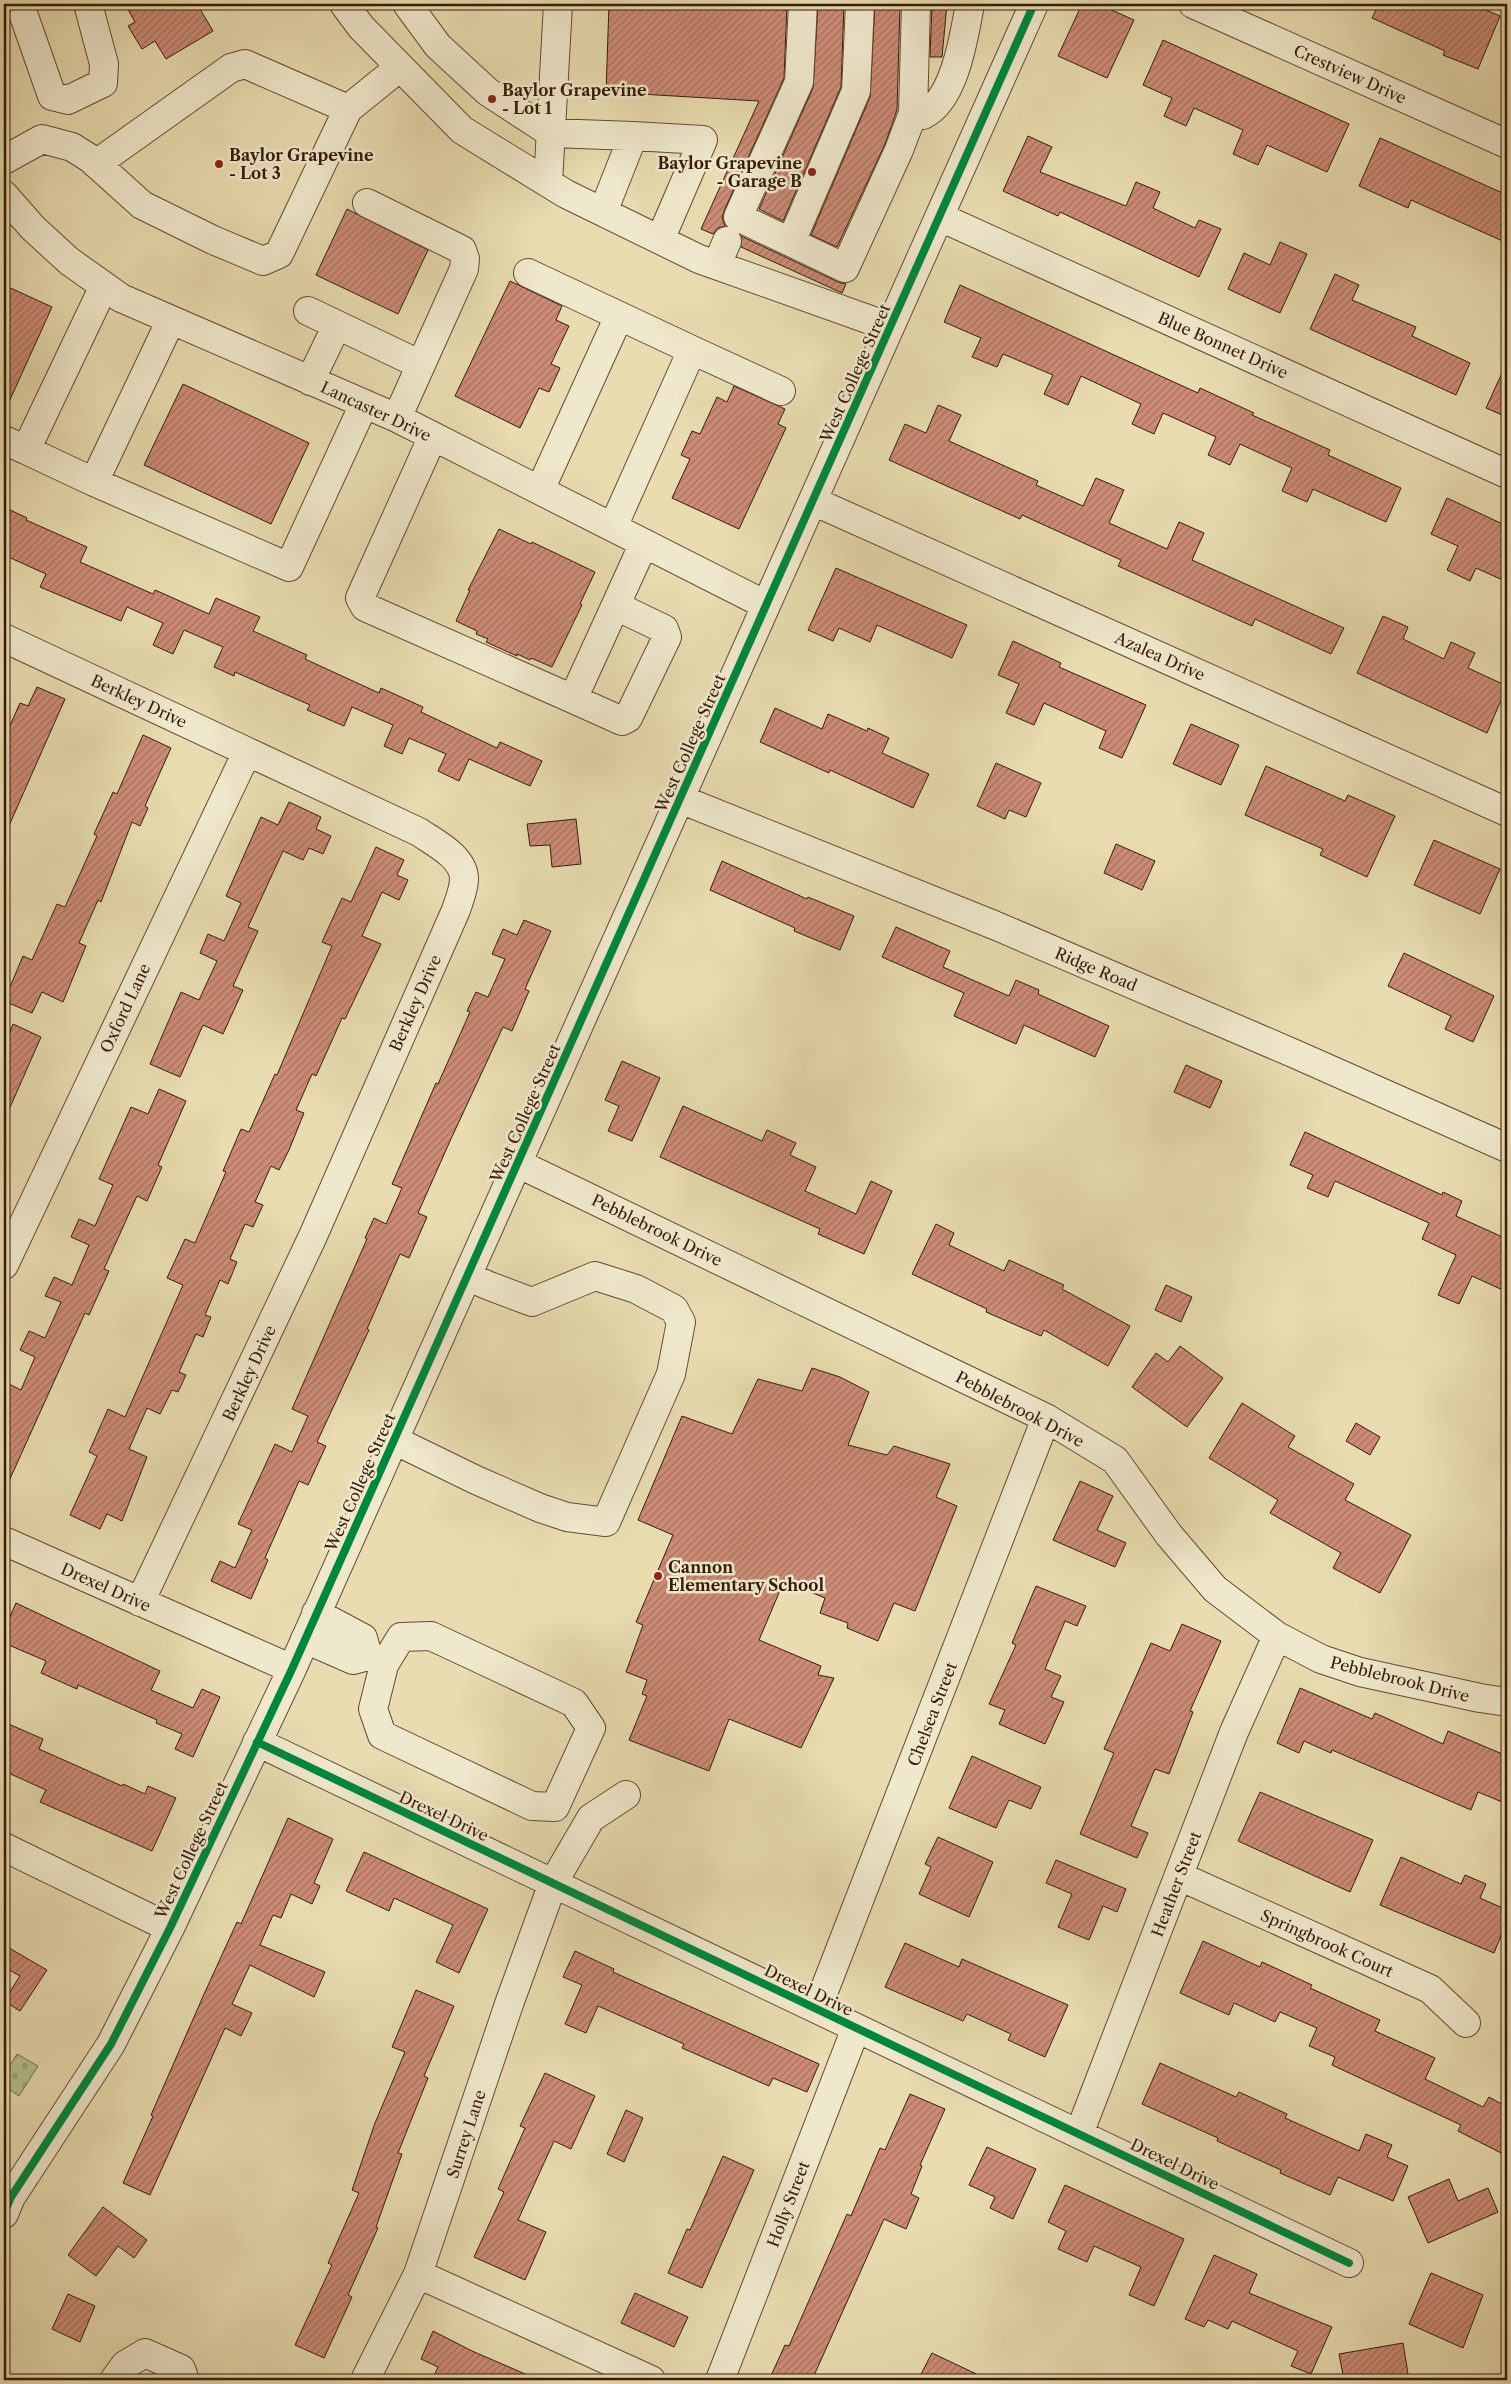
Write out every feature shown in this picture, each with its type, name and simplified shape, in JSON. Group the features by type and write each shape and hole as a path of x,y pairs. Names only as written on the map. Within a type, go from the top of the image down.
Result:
{"street":[{"path":"16,14 52,96 68,100 103,82 104,64 88,4"},
{"path":"344,4 361,27 462,130 548,183 603,212 699,259 722,253 780,263 845,268 900,150 913,113 916,4"},
{"path":"408,4 438,46 488,92 551,133 703,140 660,240"},
{"path":"548,183 558,4"},
{"path":"803,4 798,82 738,217 780,263 890,327"},
{"path":"780,263 856,91 860,4"},
{"path":"923,115 933,111 948,85 963,44 970,4"},
{"name":"West College Street","path":"4,2214 11,2197 111,2044 170,1928 292,1668 940,217 1033,4"},
{"name":"Crestview Drive","path":"1194,4 1507,144"},
{"path":"96,164 231,68 245,64 348,109"},
{"path":"4,160 42,139 72,147 96,164 142,205 213,240 263,261 278,254 348,109 400,67"},
{"path":"603,212 633,136"},
{"name":"Lancaster Drive","path":"4,195 33,228 69,261 121,298 397,418 766,605"},
{"path":"367,203 462,250 466,259 464,269 397,418"},
{"name":"Blue Bonnet Drive","path":"940,217 1507,474"},
{"path":"528,274 781,391"},
{"path":"104,286 15,445 94,482 289,566 364,404"},
{"path":"308,311 421,364"},
{"path":"540,490 619,316"},
{"path":"94,482 171,320"},
{"path":"310,380 337,325"},
{"path":"613,527 692,350"},
{"path":"433,436 360,598 365,607 622,721 628,718 666,637 664,629 616,606"},
{"name":"Azalea Drive","path":"813,500 1507,812"},
{"path":"573,699 644,543"},
{"name":"Berkley Drive","path":"4,638 419,832 446,850 460,867 464,879 456,910 313,1236 140,1602"},
{"name":"Oxford Lane","path":"4,1265 247,752"},
{"name":"Ridge Road","path":"680,799 994,925 1295,1054 1507,1148"},
{"name":"Pebblebrook Drive","path":"517,1163 1046,1418 1115,1460 1169,1535 1215,1589 1276,1636 1321,1659 1360,1672 1507,1702"},
{"path":"394,1440 476,1480 540,1508 567,1517 606,1522 671,1374 681,1322 674,1309 636,1289 595,1276 532,1302 487,1286 467,1276"},
{"name":"Chelsea Street","path":"817,2009 1046,1418"},
{"name":"Drexel Drive","path":"4,1541 292,1668"},
{"path":"305,1639 353,1660 376,1661 401,1637 431,1636 574,1703 591,1728 555,1808 532,1806 382,1735 373,1709 376,1661 363,1638 316,1613"},
{"name":"Heather Street","path":"1079,2134 1234,1732 1276,1636"},
{"name":"Drexel Drive","path":"257,1742 1349,2263"},
{"name":"Surrey Lane","path":"365,2380 418,2274 509,2004 553,1883 591,1818 626,1795"},
{"path":"4,1847 170,1928"},
{"name":"Springbrook Court","path":"1179,1876 1430,1989 1466,2023"},
{"name":"Holly Street","path":"720,2380 856,2028"},
{"path":"418,2274 651,2380"},
{"path":"114,2380 125,2365 145,2353 181,2369 185,2380"}],"green space":[{"path":"17,2054 38,2066 19,2096 4,2086 4,2075"}],"building":[{"path":"125,4 197,4 213,31 166,59 155,41 142,49 128,26 135,22"},
{"path":"609,4 787,4 784,78 724,211 722,218 725,226 718,228 713,234 701,229 759,101 606,92"},
{"path":"818,4 844,4 841,87 783,221 759,209 813,88"},
{"path":"875,4 900,4 897,110 885,144 837,247 811,235 870,97"},
{"path":"932,4 947,4 942,57 930,57"},
{"path":"1082,4 1098,4 1134,20 1107,78 1058,56"},
{"path":"1379,4 1472,4 1500,16 1478,69 1443,55 1445,51 1372,18"},
{"path":"1163,40 1349,124 1327,172 1267,145 1258,165 1233,154 1243,130 1194,108 1186,126 1164,116 1172,98 1143,85"},
{"path":"1028,136 1052,147 1040,172 1126,206 1136,182 1160,192 1153,208 1195,228 1199,220 1221,229 1199,277 1060,212 1058,216 1003,191"},
{"path":"1380,138 1507,195 1507,243 1411,200 1408,208 1359,186"},
{"path":"347,209 428,250 398,314 316,275"},
{"path":"741,236 838,282 846,284 842,293 741,247"},
{"path":"1280,242 1307,254 1280,313 1228,289 1244,253 1270,265"},
{"path":"1335,274 1359,285 1352,300 1416,327 1412,336 1470,363 1456,395 1310,329"},
{"path":"510,281 562,306 556,320 569,326 551,364 560,368 549,392 539,388 520,428 455,396"},
{"path":"4,285 52,307 4,413"},
{"path":"960,285 1198,393 1200,388 1254,413 1252,415 1330,450 1328,455 1401,488 1386,522 1313,489 1307,502 1282,491 1292,468 1240,444 1230,465 1208,455 1216,437 1163,413 1154,434 1132,424 1141,404 1081,376 1068,405 1044,394 1053,375 1003,354 997,367 972,357 981,338 944,322"},
{"path":"1507,362 1507,417 1486,408"},
{"path":"183,384 309,443 271,524 144,465"},
{"path":"734,386 785,409 778,424 786,428 739,529 672,498 690,459 681,455 692,431 700,434 717,397 727,402"},
{"path":"938,405 961,415 949,441 1038,481 1036,485 1083,506 1096,478 1124,490 1109,523 1167,549 1179,522 1204,533 1192,560 1344,628 1331,654 1255,619 1252,626 1118,566 1121,560 1022,515 1020,519 889,460 905,424 926,433"},
{"path":"1447,498 1507,526 1507,582 1476,568 1470,581 1447,570 1458,546 1431,534"},
{"path":"4,507 27,518 26,520 87,547 80,562 153,594 155,590 209,614 216,598 260,617 253,631 307,655 305,659 379,693 381,688 423,707 421,712 497,748 500,742 542,761 530,786 469,759 459,781 438,771 446,754 409,738 402,754 384,746 393,725 352,707 344,726 307,710 310,705 235,672 234,676 214,667 223,647 184,630 173,654 153,645 163,623 127,607 121,621 40,587 46,574 4,555"},
{"path":"499,529 531,544 532,542 595,572 580,604 582,605 552,667 531,658 530,660 517,654 517,656 486,642 488,639 476,634 477,631 456,621 470,590 468,590"},
{"path":"836,568 967,625 952,658 877,625 870,642 839,628 833,641 808,630"},
{"path":"1383,616 1408,627 1403,639 1444,659 1451,642 1475,653 1468,668 1507,686 1487,733 1357,673"},
{"path":"1013,641 1061,663 1059,667 1146,705 1122,758 1099,748 1106,731 1044,703 1034,725 1006,713 1019,684 998,675"},
{"path":"37,687 65,699 4,837 4,739 20,703 28,706"},
{"path":"775,708 822,729 828,714 867,731 868,728 889,738 882,753 929,774 913,808 830,770 829,773 760,742"},
{"path":"1191,724 1239,745 1221,785 1173,764"},
{"path":"143,735 171,748 145,806 148,808 140,826 132,822 101,902 98,900 79,943 86,946 63,1002 42,992 32,1013 4,1001 23,956 32,960 57,904 65,907 97,836 94,834 113,792 117,794"},
{"path":"996,763 1041,783 1026,817 1009,810 1005,819 977,806"},
{"path":"1266,766 1345,801 1348,795 1395,816 1367,877 1320,855 1323,849 1245,815"},
{"path":"289,802 321,817 316,829 331,836 323,854 309,848 303,860 283,851 248,927 258,931 233,986 243,990 223,1034 203,1025 180,1077 150,1064 181,992 199,1000 217,961 200,953 208,934 224,941 241,903 226,896 261,817 278,825"},
{"path":"576,819 581,864 552,867 550,845 530,846 527,824"},
{"path":"1434,840 1500,869 1480,914 1414,885"},
{"path":"1116,844 1155,861 1142,890 1104,873"},
{"path":"376,847 404,860 397,875 408,880 399,900 382,892 362,936 381,944 345,1019 342,1018 316,1076 312,1074 296,1110 304,1113 289,1150 279,1170 271,1166 255,1202 263,1205 253,1227 245,1224 230,1259 237,1262 228,1284 220,1280 205,1315 211,1317 203,1337 196,1334 179,1372 186,1375 178,1392 172,1390 160,1414 147,1408 129,1449 147,1457 122,1521 107,1514 100,1529 70,1515 97,1456 89,1452 108,1409 125,1417 183,1285 167,1278 185,1239 195,1243 226,1172 223,1171 241,1129 249,1132 275,1074 277,1075 332,946 322,942 342,898 351,902"},
{"path":"722,861 807,899 808,897 854,916 840,950 794,931 795,928 710,890"},
{"path":"524,920 551,931 525,989 529,991 512,1031 503,1027 450,1141 418,1213 427,1217 409,1258 400,1254 367,1329 369,1330 317,1442 326,1446 308,1485 299,1481 265,1558 268,1560 251,1599 211,1581 220,1561 235,1568 252,1530 238,1524 275,1444 292,1452 308,1416 292,1409 367,1239 365,1238 374,1218 386,1224 402,1188 392,1184 436,1083 438,1084 470,1012 467,1011 476,992 488,997 505,959 492,954 503,929 517,935"},
{"path":"896,927 950,951 943,967 1009,996 1016,980 1039,990 1038,994 1109,1026 1095,1057 1024,1025 1016,1044 954,1016 964,993 882,957"},
{"path":"1404,953 1494,996 1473,1042 1445,1029 1451,1016 1388,986"},
{"path":"13,1024 41,1037 4,1121 4,1046"},
{"path":"622,1061 660,1078 632,1141 608,1131 619,1106 605,1100"},
{"path":"1186,1065 1222,1081 1210,1108 1174,1092"},
{"path":"159,1089 186,1101 158,1165 162,1167 147,1201 137,1196 104,1269 109,1271 89,1315 85,1313 4,1492 4,1395 9,1384 21,1390 35,1357 20,1350 29,1331 45,1338 61,1302 45,1296 54,1277 72,1285 89,1245 71,1237 79,1219 95,1226 113,1185 99,1179 131,1107 148,1114"},
{"path":"683,1106 762,1141 767,1130 796,1143 790,1155 816,1167 805,1191 856,1214 871,1181 892,1191 864,1254 818,1234 820,1229 660,1157"},
{"path":"1305,1132 1442,1195 1443,1192 1462,1201 1456,1216 1507,1239 1507,1292 1472,1276 1459,1304 1438,1295 1456,1255 1422,1239 1429,1223 1335,1181 1328,1197 1307,1188 1313,1175 1290,1165"},
{"path":"936,1224 954,1233 949,1245 1004,1271 1009,1260 1064,1285 1062,1289 1130,1326 1108,1366 1044,1330 1041,1336 986,1312 987,1309 912,1274"},
{"path":"1166,1285 1192,1297 1181,1322 1155,1310"},
{"path":"1180,1346 1223,1378 1187,1427 1132,1387 1156,1353 1168,1362"},
{"path":"812,1368 840,1377 869,1392 848,1445 887,1455 894,1446 950,1464 936,1497 957,1506 915,1611 894,1603 878,1641 847,1628 848,1623 820,1613 825,1598 784,1581 759,1640 821,1666 818,1675 834,1678 801,1748 729,1719 709,1771 629,1740 647,1696 642,1694 647,1680 626,1672 643,1625 636,1622 673,1535 638,1520 682,1416 732,1434 758,1379 802,1391"},
{"path":"1242,1403 1295,1436 1288,1447 1354,1484 1345,1500 1411,1535 1380,1593 1333,1568 1341,1553 1270,1513 1278,1500 1209,1458"},
{"path":"1356,1423 1380,1437 1370,1455 1346,1441"},
{"path":"1080,1481 1113,1496 1097,1530 1126,1543 1115,1567 1053,1540"},
{"path":"1036,1586 1086,1606 1077,1626 1065,1621 1045,1669 1061,1676 1051,1697 1064,1702 1045,1744 999,1724 1005,1710 989,1704 1016,1645 1012,1643"},
{"path":"16,1603 160,1671 151,1690 193,1708 202,1689 220,1697 193,1757 175,1749 182,1734 156,1723 157,1720 78,1685 77,1689 41,1673 46,1661 4,1643 4,1630"},
{"path":"1182,1624 1221,1641 1190,1711 1193,1712 1169,1774 1155,1769 1131,1826 1148,1833 1137,1858 1080,1834 1114,1753 1104,1749 1151,1643 1170,1651"},
{"path":"1300,1688 1372,1719 1375,1713 1443,1744 1448,1731 1507,1756 1507,1804 1478,1792 1471,1810 1332,1750 1331,1753 1304,1741 1299,1753 1277,1743"},
{"path":"4,1722 43,1739 39,1749 122,1786 123,1784 145,1794 148,1786 176,1798 152,1851 40,1802 46,1790 4,1771"},
{"path":"972,1756 1041,1787 1031,1809 1009,1800 996,1828 949,1808"},
{"path":"1260,1792 1373,1840 1350,1892 1238,1841"},
{"path":"288,1818 333,1839 314,1883 320,1886 312,1904 291,1894 281,1918 273,1915 260,1945 325,1972 314,1997 250,1965 232,2004 252,2013 241,2036 225,2028 150,2195 123,2183 205,1992 237,1922 241,1924"},
{"path":"938,1837 993,1862 969,1917 919,1894 931,1867 925,1864"},
{"path":"364,1852 488,1909 459,1973 436,1962 453,1925 394,1898 389,1911 346,1891"},
{"path":"1401,1857 1461,1884 1465,1875 1486,1884 1480,1898 1507,1910 1507,1921 1494,1953 1380,1905"},
{"path":"1056,1860 1126,1889 1117,1912 1103,1906 1089,1940 1058,1927 1072,1894 1046,1883"},
{"path":"1203,1941 1260,1967 1262,1962 1312,1985 1310,1988 1380,2020 1375,2031 1435,2058 1425,2079 1483,2107 1489,2097 1507,2107 1507,2156 1458,2131 1461,2125 1332,2065 1335,2057 1309,2046 1317,2028 1280,2012 1275,2022 1234,2003 1229,2015 1180,1993"},
{"path":"905,1943 959,1967 962,1959 1068,2005 1045,2057 1008,2040 1011,2034 967,2014 963,2021 885,1987"},
{"path":"4,1945 47,1970 20,2011 4,2001 20,1976 4,1967"},
{"path":"575,1951 614,1969 613,1972 819,2064 807,2092 773,2078 769,2086 682,2048 684,2044 598,2006 586,2033 565,2024 582,1985 563,1977"},
{"path":"416,1990 454,2006 424,2076 428,2078 398,2153 402,2154 376,2227 378,2228 348,2295 352,2297 324,2358 295,2345 332,2265 328,2263 359,2193 352,2190 375,2123 405,2052 392,2047"},
{"path":"1160,2063 1236,2097 1239,2092 1287,2114 1285,2118 1359,2151 1366,2134 1392,2145 1387,2157 1408,2166 1393,2201 1338,2177 1330,2195 1280,2173 1281,2170 1217,2141 1218,2138 1142,2104"},
{"path":"545,2073 595,2096 571,2149 554,2141 518,2220 546,2232 525,2280 474,2257 504,2192 498,2189 525,2128 520,2126"},
{"path":"910,2094 945,2109 920,2165 922,2166 911,2194 919,2198 906,2229 884,2219 812,2380 769,2380 785,2345 789,2346 847,2214 851,2216 880,2148 885,2150"},
{"path":"626,2110 643,2118 624,2162 607,2154"},
{"path":"987,2147 1036,2169 1013,2219 990,2208 995,2197 969,2185"},
{"path":"723,2156 754,2170 702,2288 668,2273 687,2229 690,2230"},
{"path":"1449,2179 1458,2201 1488,2188 1498,2212 1428,2243 1408,2197"},
{"path":"1065,2185 1184,2239 1154,2306 1129,2295 1141,2267 1094,2246 1087,2262 1058,2249 1066,2231 1048,2222"},
{"path":"103,2207 147,2240 134,2258 118,2246 96,2276 68,2255"},
{"path":"1214,2255 1257,2274 1249,2293 1332,2327 1311,2374 1291,2366 1298,2351 1232,2321 1228,2329 1208,2320 1204,2327 1185,2319"},
{"path":"1431,2273 1483,2295 1463,2348 1409,2324"},
{"path":"635,2293 688,2317 674,2347 621,2323"},
{"path":"68,2294 95,2306 80,2342 52,2329"},
{"path":"433,2331 472,2351 539,2380 432,2380 438,2367 421,2359"},
{"path":"1403,2343 1409,2380 1344,2380 1339,2354"},
{"path":"932,2353 989,2380 918,2380"}],"cycle path":[{"path":"4,2214 11,2197 111,2044 170,1928 292,1669 1034,4"},
{"path":"257,1742 1349,2263"}],"place":[{"name":"Baylor Grapevine - Lot 1","path":"492,99"},
{"name":"Baylor Grapevine - Lot 3","path":"219,164"},
{"name":"Baylor Grapevine - Garage B","path":"812,172"},
{"name":"Cannon Elementary School","path":"658,1576"}]}
